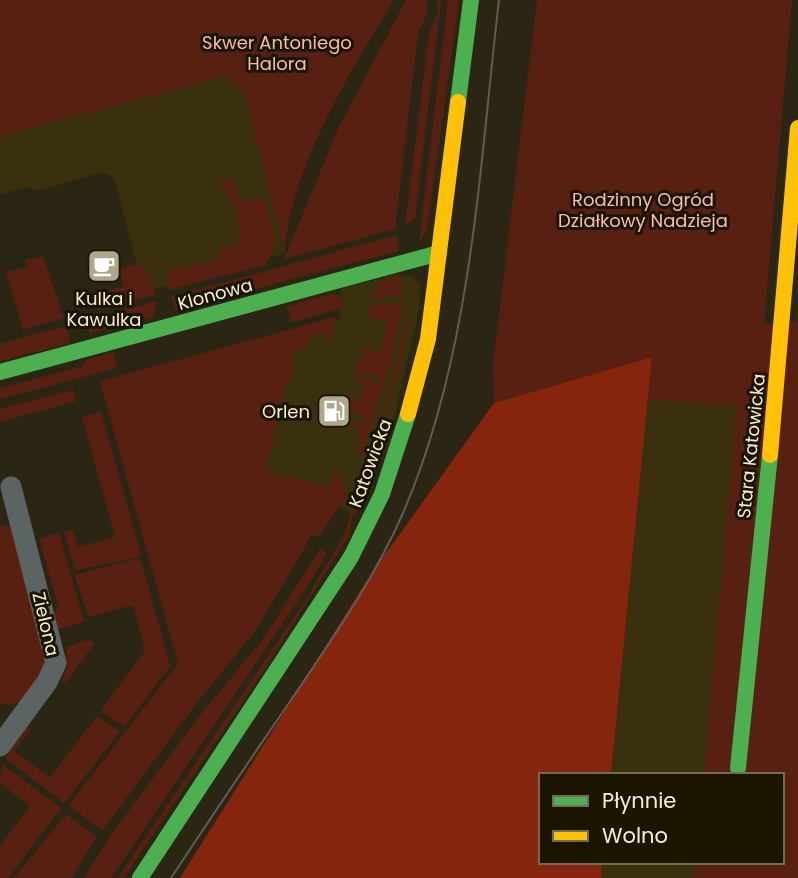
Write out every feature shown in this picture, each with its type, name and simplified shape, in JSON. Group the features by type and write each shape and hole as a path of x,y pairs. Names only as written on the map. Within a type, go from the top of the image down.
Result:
{"street":[{"name":"Katowicka","path":"140,878 351,557 382,494 410,409 428,339 471,0"},
{"name":"Stara Katowicka","path":"738,768 782,331 798,128"},
{"name":"Klonowa","path":"0,372 439,253"},
{"name":"Zielona","path":"0,746 7,723 54,671 56,656 11,487"}],"shaded area":[{"path":"0,0 207,0 226,76 245,93 285,253 144,292 114,178 103,172 38,191 28,187 0,194"},
{"name":"Orlen","path":"398,274 412,277 420,286 419,309 388,446 355,514 344,509 252,488 291,332 339,320 342,301 340,289"},
{"path":"652,357 611,773 539,773 539,864 602,864 601,878 180,878 371,574 494,403"},
{"path":"648,399 737,406 704,773 611,773"},
{"path":"602,864 696,864 694,878 601,878"}],"green space":[{"name":"Skwer Antoniego Halora","path":"0,0 394,0 341,89 310,154 289,220 285,253 245,93 226,76 0,136"},
{"path":"406,0 427,0 428,11 418,34 395,229 284,259 338,129"},
{"path":"437,0 441,0 415,219 405,225 429,33 438,12"},
{"path":"448,0 459,0 427,231 419,242"},
{"name":"Rodzinny Ogród Działkowy Nadzieja","path":"537,0 792,0 764,324 797,321 798,308 798,878 694,878 696,864 784,864 784,773 704,773 737,406 648,399 652,357 494,403 493,364"},
{"path":"233,177 239,201 259,197 265,201 276,243 266,265 169,290 167,283 172,269 220,260 218,250 235,245 241,238 235,204 222,185 222,181"},
{"path":"397,235 399,251 176,310 171,297"},
{"path":"43,256 64,318 23,330 6,272 27,267 25,260"},
{"path":"139,263 150,275 155,294 97,310 92,295 124,286 120,269"},
{"path":"402,276 402,295 372,299 379,283"},
{"path":"334,293 340,296 343,308 291,322 287,306"},
{"path":"157,301 153,318 90,333 85,321"},
{"path":"402,302 390,364 361,457 356,449 362,444 356,426 349,428 346,424 362,424 364,416 346,409 349,396 360,399 364,384 353,381 354,376 379,384 380,377 355,373 358,358 364,359 366,352 360,351 361,348 380,353 388,322 368,317 370,306"},
{"path":"408,316 410,320 401,361 369,464 366,463 385,408"},
{"path":"336,317 331,341 328,343 325,332 307,338 309,347 293,352 290,363 295,364 291,379 287,378 265,471 331,487 334,472 348,495 319,536 312,535 256,630 196,704 102,831 69,805 178,664 100,381"},
{"path":"66,326 70,343 0,361 0,344"},
{"path":"113,352 117,368 0,399 0,388 81,367 86,360"},
{"path":"73,390 76,401 0,422 0,409"},
{"path":"101,412 141,554 137,558 75,570 64,532 73,530 78,547 115,537 82,417"},
{"path":"355,499 349,536 263,672 124,878 118,878 307,598 344,535"},
{"path":"15,524 50,645 47,672 25,700 10,705 0,703 0,527"},
{"path":"59,533 84,621 56,630 53,618 58,605 39,539"},
{"path":"320,549 327,553 306,589 111,878 84,878 113,832 201,714 261,642"},
{"path":"138,559 142,563 170,666 124,727 101,710 145,651 133,605 89,617 74,575"},
{"path":"89,640 95,643 65,683 62,681 67,669 66,647"},
{"path":"97,716 120,732 64,803 5,758 27,727 30,729 14,751 50,778"},
{"path":"2,764 61,808 8,878 0,878 0,846 30,806 0,783"},
{"path":"66,814 97,837 71,878 14,878"}],"tram line":[{"path":"171,878 365,586 403,513 426,452 444,389 469,260 499,0"}],"traffic: fast":[{"path":"458,102 471,0"},
{"path":"0,372 439,253"},
{"path":"140,878 351,557 382,494 408,414"},
{"path":"738,768 770,455"}],"traffic: slow":[{"path":"408,414 428,339 458,102"},
{"path":"770,455 798,128"}],"place":[{"name":"Kulka i Kawulka","path":"104,266"},
{"name":"Orlen","path":"334,411"}]}
